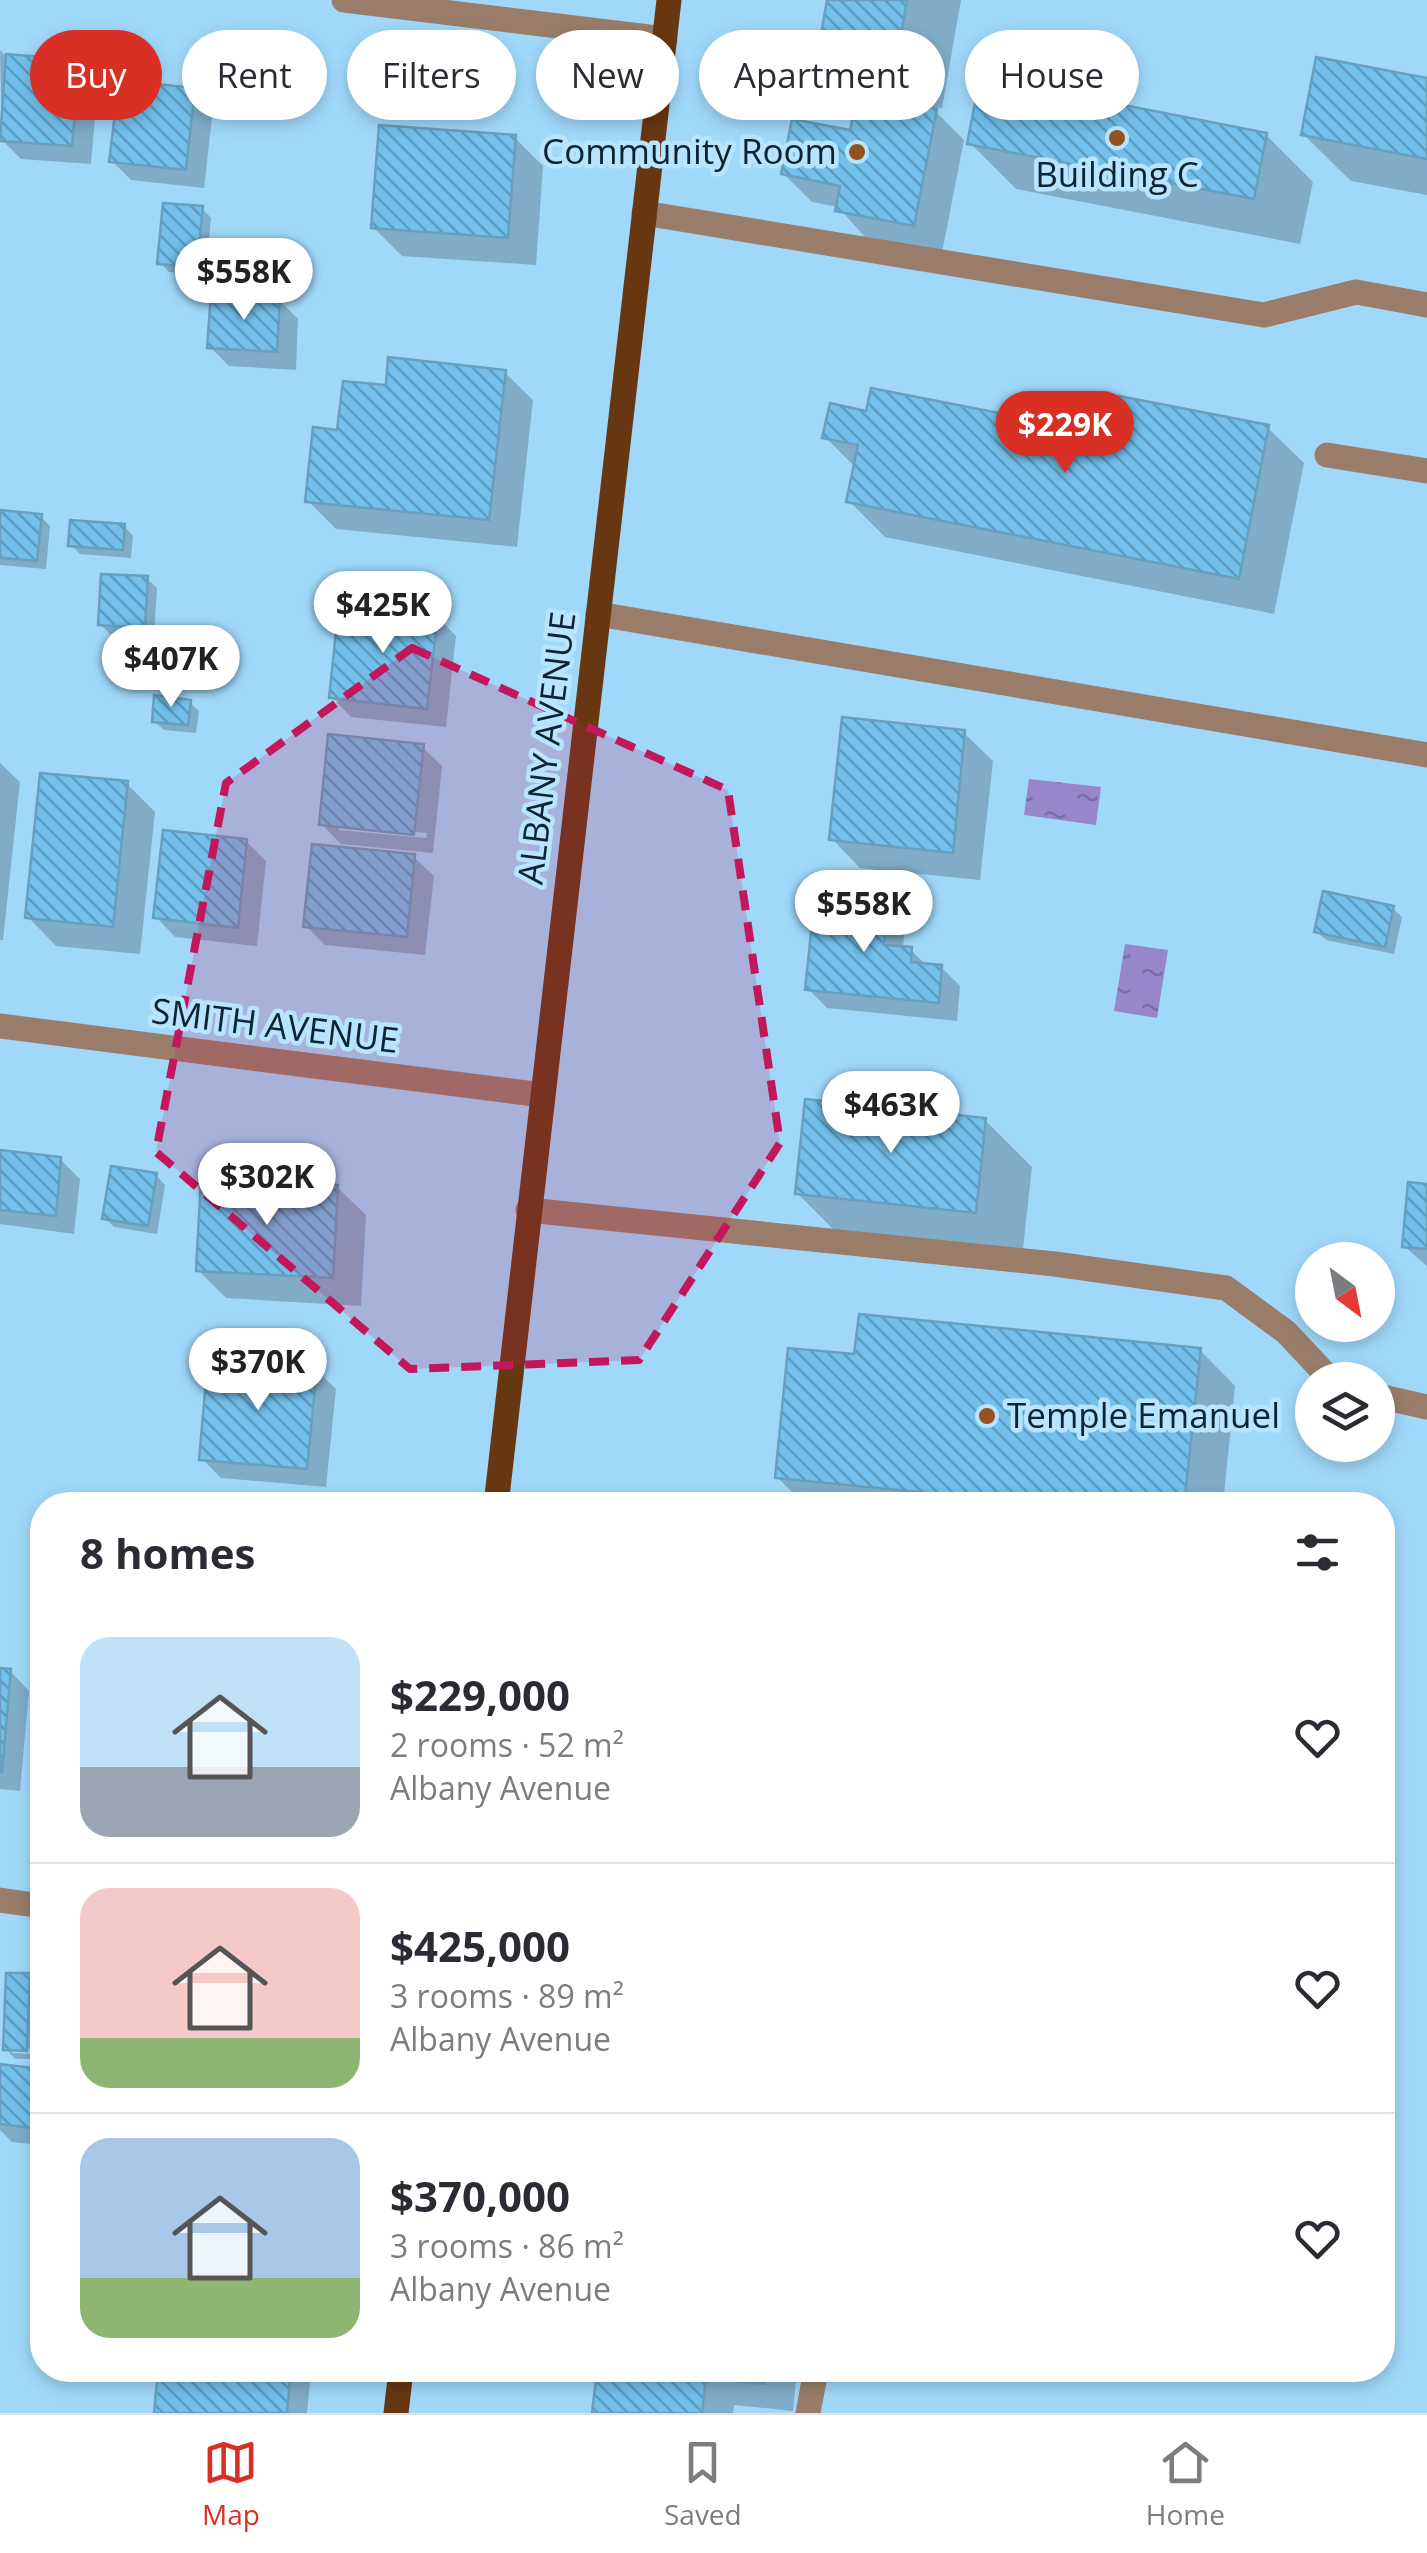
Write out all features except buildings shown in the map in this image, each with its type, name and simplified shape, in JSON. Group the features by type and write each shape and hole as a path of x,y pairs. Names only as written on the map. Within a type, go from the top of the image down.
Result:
{"main road":[{"name":"ALBANY AVENUE","path":"666,30 670,0"},
{"name":"ALBANY AVENUE","path":"497,1492 655,120"},
{"path":"396,2413 399,2382"}],"street":[{"path":"344,0 591,30"},
{"path":"644,213 1264,315 1356,292 1427,305"},
{"path":"1327,455 1427,471"},
{"path":"598,614 1427,755"},
{"name":"SMITH AVENUE","path":"0,1026 542,1095"},
{"path":"528,1210 1054,1264 1226,1288 1286,1332 1314,1362"},
{"path":"1395,1400 1427,1407"},
{"path":"0,1900 30,1904"},
{"path":"808,2413 814,2382"}],"highlighted area":[{"path":"412,648 728,790 780,1143 639,1360 410,1369 156,1152 226,783"}],"water":[{"path":"1029,779 1101,787 1096,825 1024,815"},
{"path":"1125,944 1168,950 1157,1018 1114,1011"}],"place":[{"name":"Building C","path":"1117,138"},
{"name":"Community Room","path":"857,152"},
{"name":"Temple Emanuel","path":"987,1416"}]}
